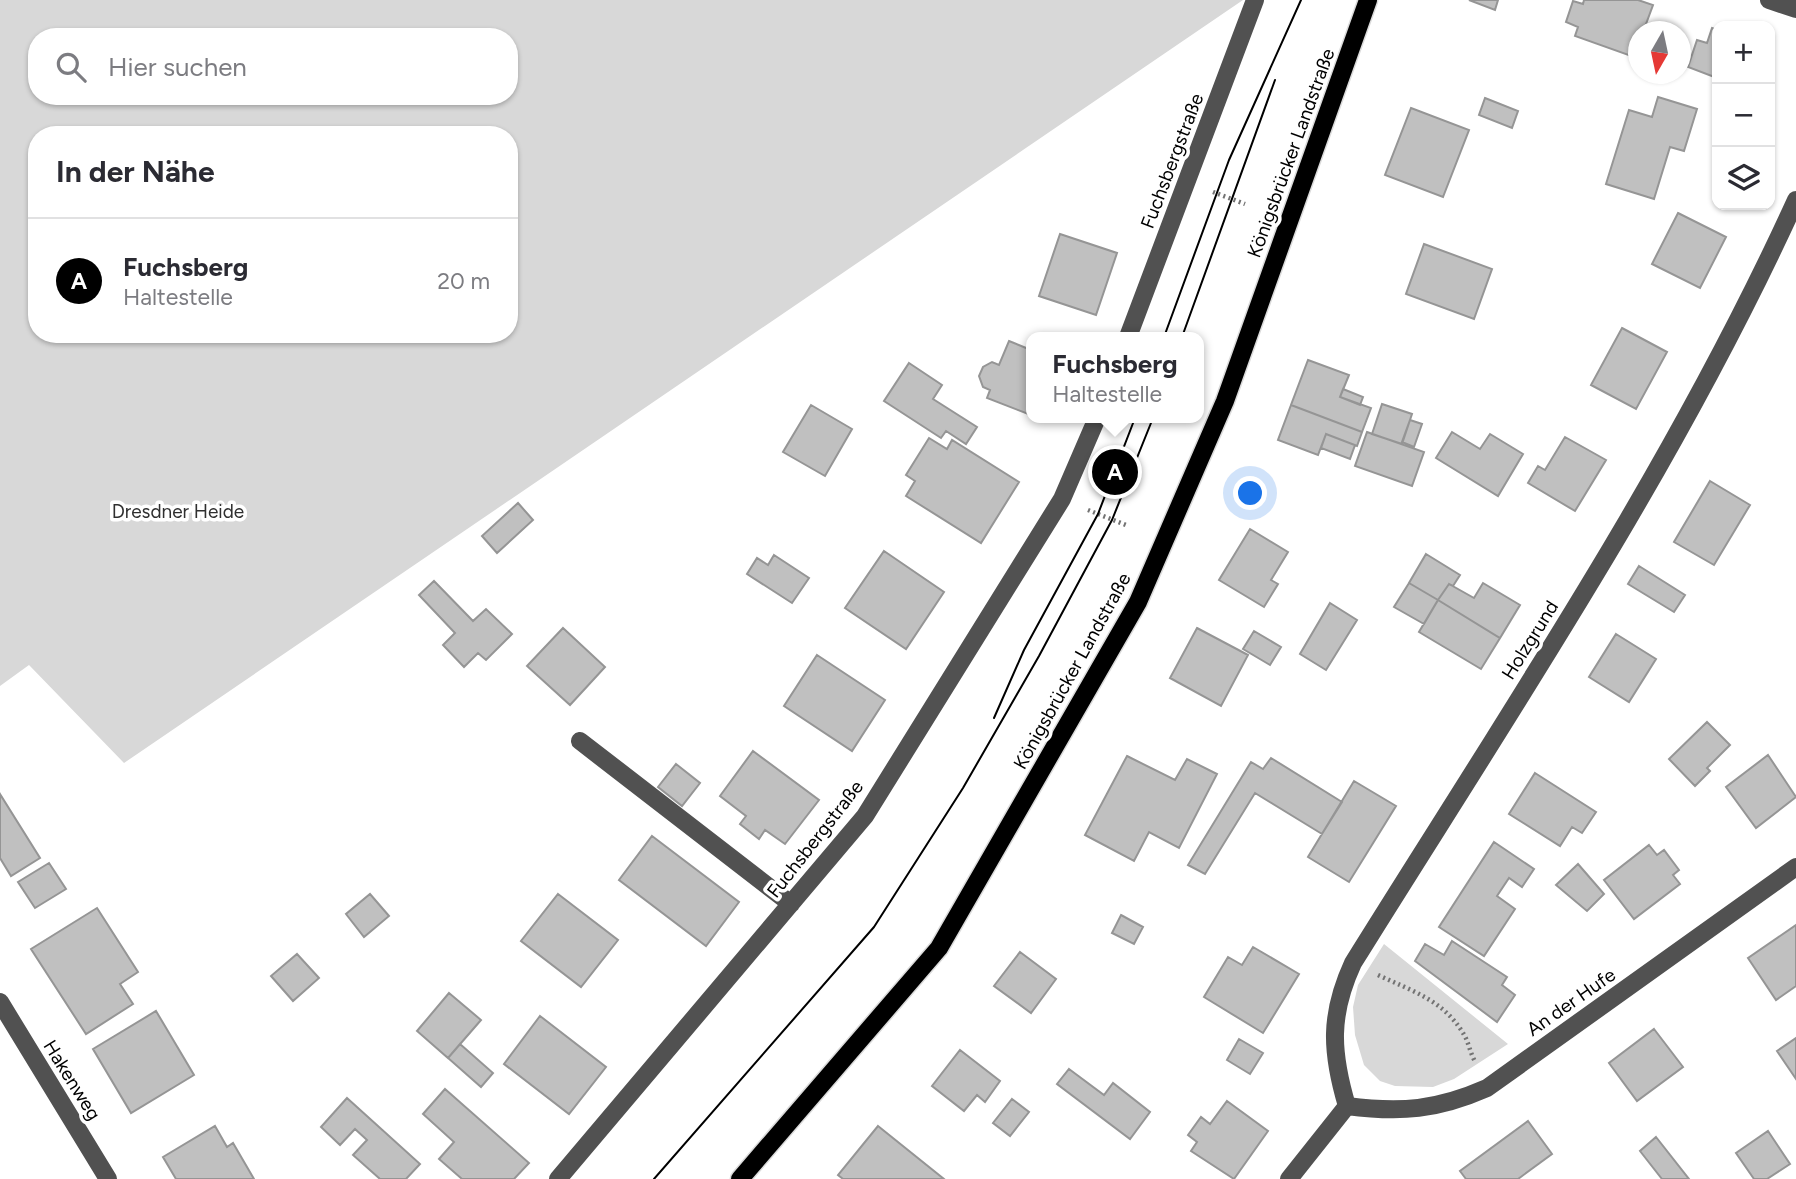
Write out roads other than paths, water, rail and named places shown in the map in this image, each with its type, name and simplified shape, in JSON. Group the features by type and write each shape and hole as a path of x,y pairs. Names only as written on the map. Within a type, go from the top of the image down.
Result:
{"main road":[{"name":"Königsbrücker Landstraße","path":"740,1179 939,948 1138,601 1225,401 1368,0"}],"street":[{"name":"Fuchsbergstraße","path":"1130,332 1255,0"},
{"path":"1769,0 1796,9"},
{"name":"Holzgrund","path":"1347,1106 1338,1073 1334,1015 1353,963 1627,524 1773,252 1796,200"},
{"name":"Fuchsbergstraße","path":"558,1179 865,816 1062,499 1095,423"},
{"path":"580,741 791,904"},
{"name":"An der Hufe","path":"1347,1106 1371,1109 1419,1108 1452,1103 1491,1084 1796,867"},
{"name":"Hakenweg","path":"0,1002 108,1179"},
{"path":"1289,1179 1347,1106"}],"tram line":[{"path":"1166,332 1229,160 1301,0"},
{"path":"1184,332 1275,80"},
{"path":"994,718 1024,650 1098,514 1133,423"},
{"path":"654,1179 874,927 963,788 1039,656 1112,520 1151,423"}],"place":[{"name":"Fuchsberg","path":"1115,472"}],"park label":[{"name":"Dresdner Heide","path":"178,511"}]}
